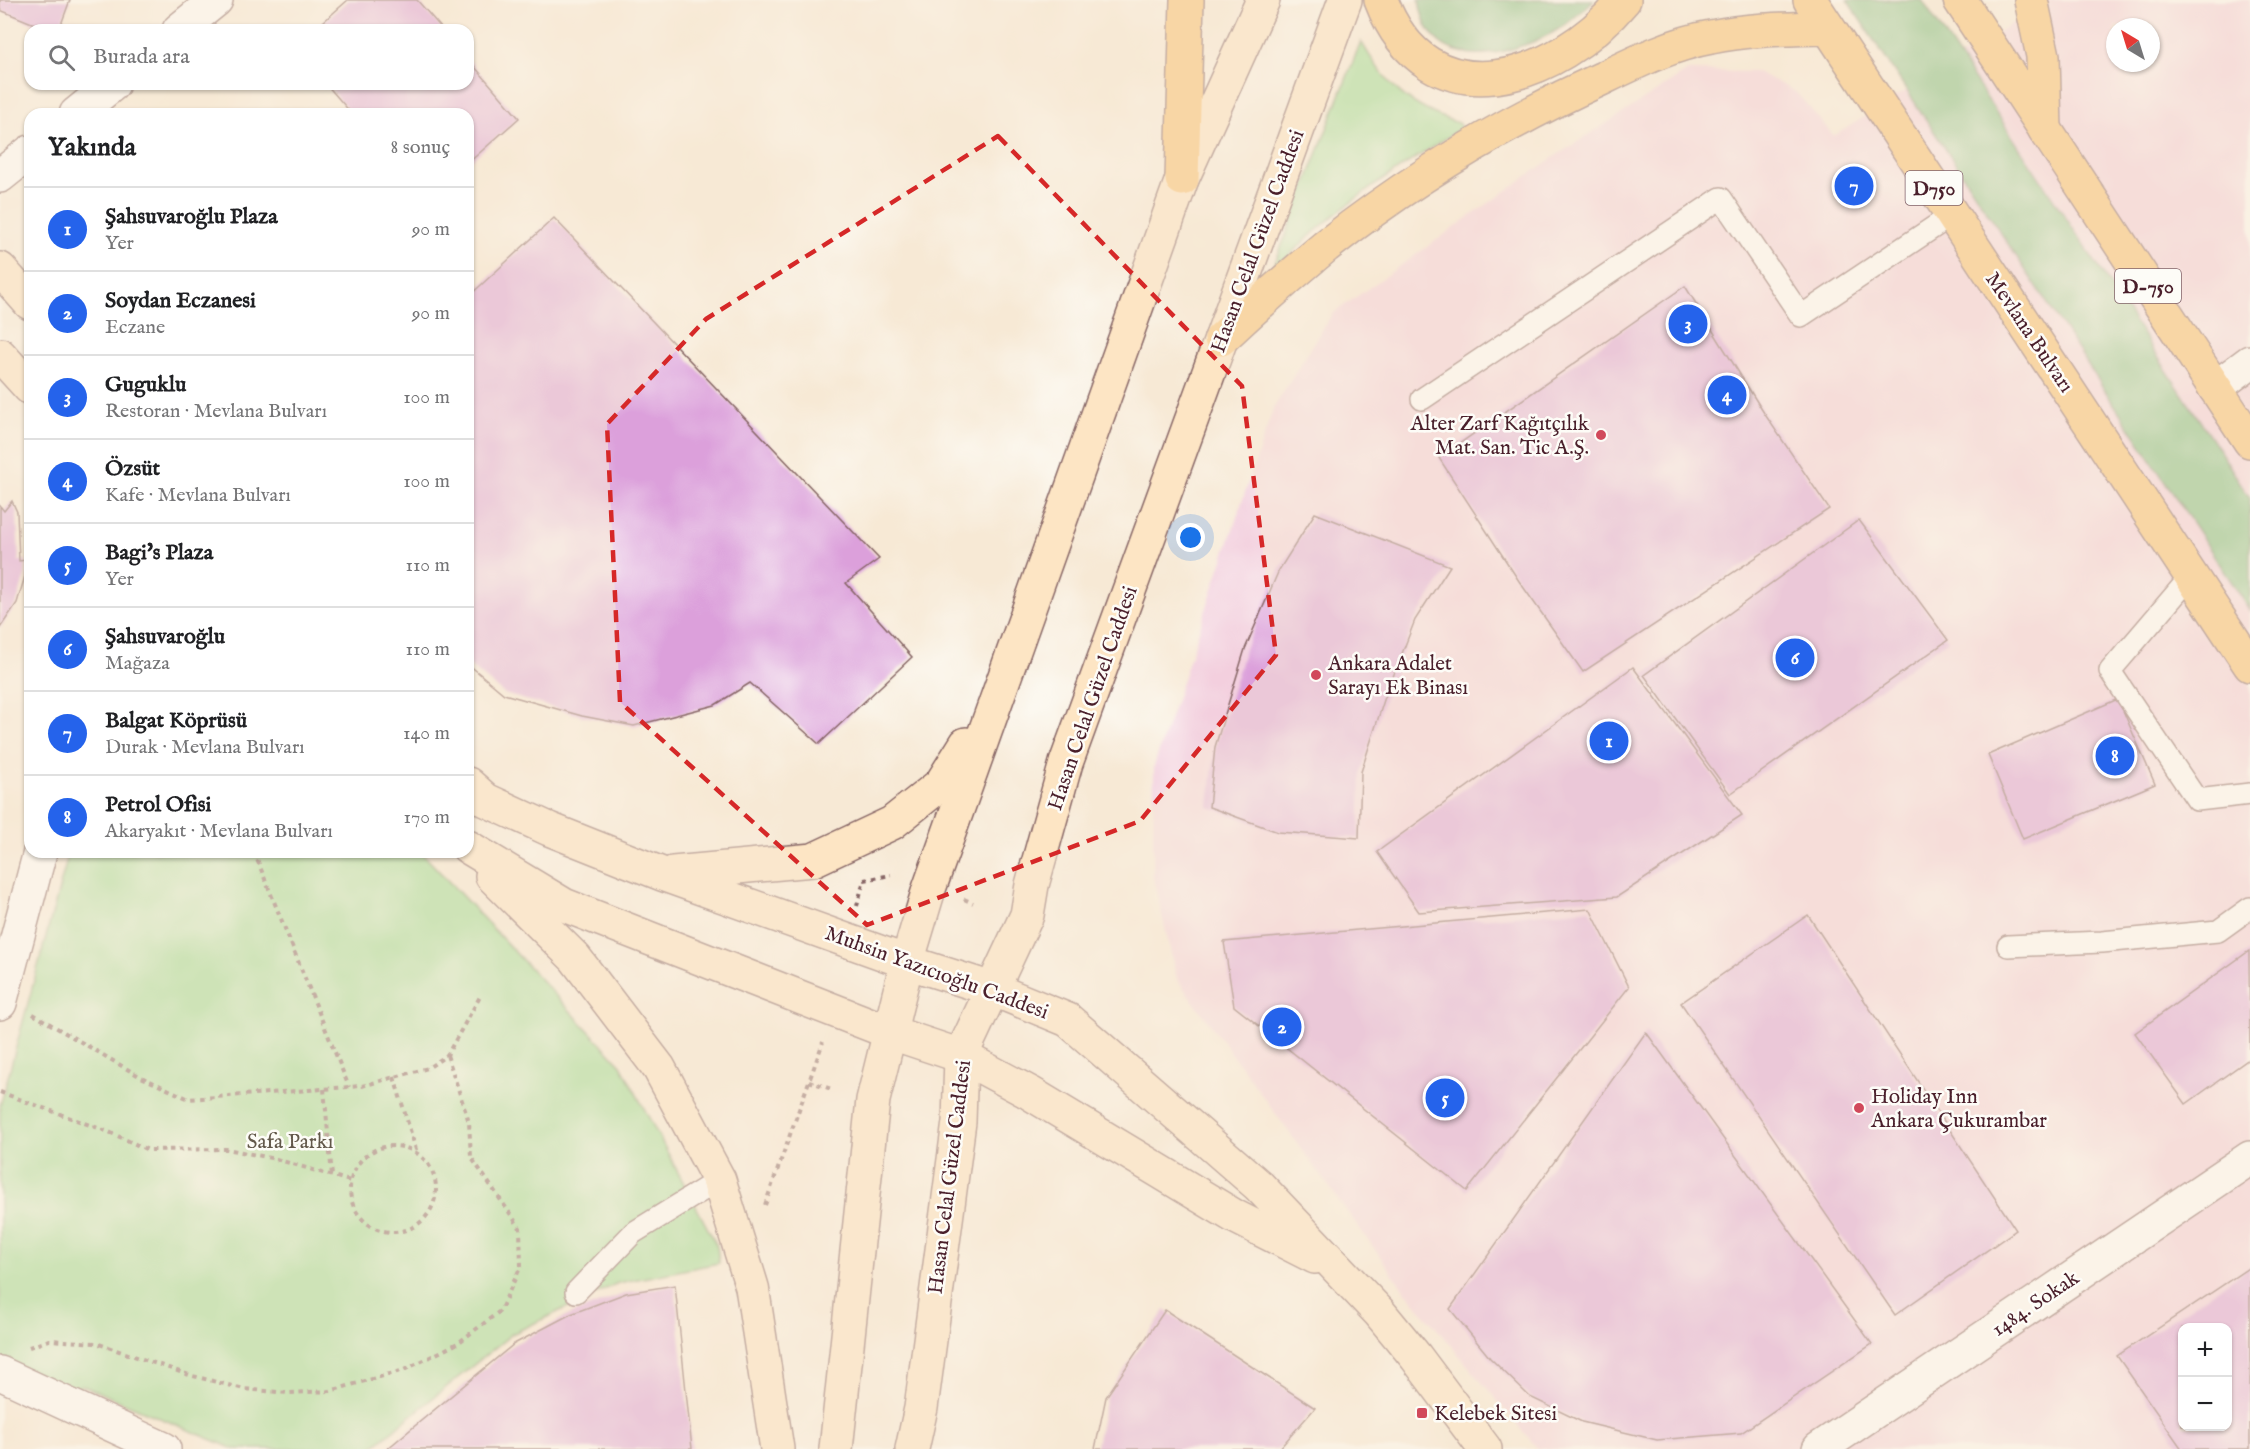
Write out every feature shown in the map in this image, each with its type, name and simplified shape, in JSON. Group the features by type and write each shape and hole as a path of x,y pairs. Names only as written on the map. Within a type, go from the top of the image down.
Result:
{"main road":[{"path":"1182,179 1187,0"},
{"path":"836,1449 873,1100 907,962 929,889 1182,179 1263,0"},
{"name":"Hasan Celal Güzel Caddesi","path":"912,1449 921,1408 958,1122 961,1056 1027,915 1066,762 1345,0"},
{"path":"1381,0 1395,31 1417,56 1436,69 1455,75 1503,77 1533,67 1564,52 1595,30 1624,0"},
{"name":"Mevlana Bulvarı","path":"1810,0 2250,664"},
{"name":"D-750","path":"1960,0 2250,441"},
{"path":"2031,0 2043,56 2045,130"},
{"path":"1221,339 1328,245 1417,182 1521,118 1595,81 1675,46 1742,32 1828,28"},
{"path":"0,269 24,296"},
{"path":"0,355 24,381"},
{"path":"662,873 813,860 892,823 941,784 1001,688"},
{"name":"Muhsin Yazıcıoğlu Caddesi","path":"474,789 486,800 549,829 662,873 907,962 992,989 1068,1020 1259,1186 1380,1312 1485,1449"},
{"name":"Muhsin Yazıcıoğlu Caddesi","path":"474,851 564,905 889,1032 961,1056 1030,1093 1234,1216 1338,1269"},
{"path":"474,858 575,958 659,1068 719,1180 752,1287 777,1449"}],"street":[{"path":"186,24 216,0"},
{"path":"83,108 106,90"},
{"path":"0,176 24,157"},
{"path":"2215,388 2250,362"},
{"path":"1,999 38,858"},
{"name":"1484. Sokak","path":"1820,1449 2250,1158"},
{"path":"0,1373 164,1449"}],"lane":[{"path":"1422,399 1721,198 1801,316 1952,215"},
{"path":"2192,575 2110,671 2197,800 2250,794"},
{"path":"2008,946 2102,942 2218,931 2250,908"},
{"path":"576,1292 633,1233 719,1180"}],"path":[{"path":"256,858 349,1087"},
{"path":"857,908 864,880 891,875"},
{"path":"964,899 973,903"},
{"path":"1,999 138,1076 189,1099 362,1086 428,1068 447,1055 481,994"},
{"path":"763,1210 824,1041"},
{"path":"28,1347 49,1340 96,1343 189,1375 244,1389 288,1393 330,1391 404,1370 458,1343 500,1311 521,1266 520,1228 471,1157 469,1122 447,1055"},
{"path":"393,1077 417,1153"},
{"path":"809,1081 834,1090"},
{"path":"324,1089 332,1176"},
{"path":"0,1092 109,1132 148,1150 227,1149 276,1158 350,1181"},
{"path":"384,1146 401,1146 417,1153 429,1164 435,1180 435,1197 429,1213 417,1225 401,1232 384,1232 369,1226 356,1214 350,1198 350,1181 356,1165 369,1153 384,1146"}],"highlighted area":[{"path":"998,136 1242,386 1276,655 1140,821 867,925 620,702 607,424 706,319"}],"shaded area":[{"path":"2045,0 2250,0 2250,1449 1538,1449 1406,1292 1177,979 1153,877 1154,766 1273,409 1332,314 1554,157 1688,71 1757,72 1796,92 1834,136 2046,2"}],"green space":[{"path":"1419,0 1594,0 1562,27 1531,43 1510,50 1470,54 1452,49 1437,40 1425,23"},
{"path":"1847,0 1922,0 2218,448 2250,498 2250,610"},
{"path":"1361,41 1380,71 1400,93 1426,110 1458,123 1462,128 1343,208 1299,245 1279,266 1275,263"},
{"name":"Safa Parkı","path":"67,858 427,858 621,1065 717,1246 719,1263 618,1283 512,1334 370,1449 234,1449 81,1385 70,1401 0,1372 0,1106"}],"building":[{"path":"0,0 70,0 61,24 34,24 0,10"},
{"path":"348,0 417,0 438,24 321,24"},
{"path":"474,66 519,118 474,158 474,108 347,108 331,90 474,90"},
{"path":"554,218 879,559 846,583 912,657 819,744 750,683 715,705 634,726 582,716 504,694 474,669 474,291"},
{"path":"1685,286 1764,413 1829,509 1583,672 1519,581 1439,458"},
{"path":"12,501 17,512 19,561 24,560 24,579 17,603 0,628 0,506 4,511"},
{"name":"Ankara Adalet Sarayı Ek Binası","path":"1315,513 1450,566 1415,620 1384,700 1361,772 1359,838 1278,832 1209,807 1215,747 1245,649 1279,570"},
{"path":"1859,520 1948,640 1730,794 1644,675"},
{"path":"1633,667 1742,815 1617,897 1419,912 1377,852"},
{"path":"2118,699 2155,784 2023,839 1988,755"},
{"path":"1590,909 1629,987 1467,1191 1234,1006 1224,942"},
{"path":"1808,915 2016,1230 1895,1315 1681,1003"},
{"path":"2249,951 2250,1058 2186,1104 2135,1033"},
{"path":"1646,1032 1872,1344 1741,1433 1657,1440 1582,1422 1530,1397 1490,1358 1450,1309"},
{"path":"2250,1267 2250,1449 2182,1449 2117,1356"},
{"path":"675,1285 692,1449 387,1449 514,1344 571,1314 626,1293"},
{"path":"1165,1310 1315,1408 1279,1449 1095,1449 1106,1397"}],"place":[{"name":"Balgat Köprüsü","path":"1854,186"},
{"name":"Guguklu","path":"1688,324"},
{"name":"Özsüt","path":"1727,395"},
{"name":"Alter Zarf Kağıtçılık Mat. San. Tic A.Ş.","path":"1601,435"},
{"name":"Şahsuvaroğlu","path":"1795,658"},
{"name":"Ankara Adalet Sarayı Ek Binası","path":"1316,675"},
{"name":"Şahsuvaroğlu Plaza","path":"1609,741"},
{"name":"Petrol Ofisi","path":"2115,756"},
{"name":"Soydan Eczanesi","path":"1282,1027"},
{"name":"Bagi's Plaza","path":"1445,1098"},
{"name":"Holiday Inn Ankara Çukurambar","path":"1859,1108"},
{"name":"Kelebek Sitesi","path":"1422,1413"}]}
